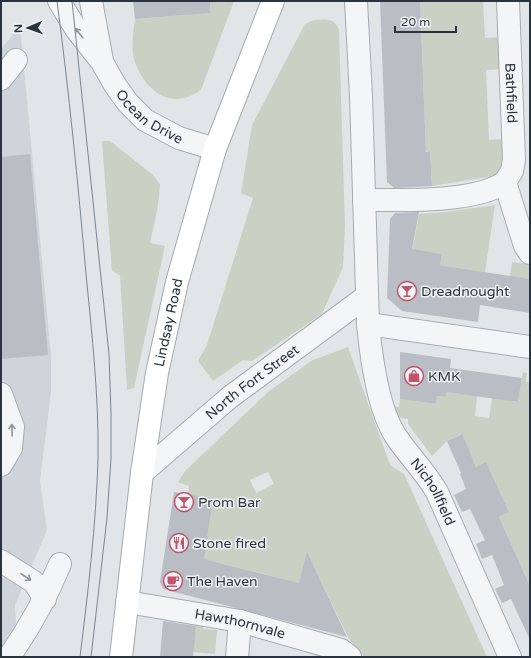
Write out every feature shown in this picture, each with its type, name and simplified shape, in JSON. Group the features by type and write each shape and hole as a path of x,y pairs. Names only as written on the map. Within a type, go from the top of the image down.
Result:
{"main road":[{"name":"Lindsay Road","path":"121,657 142,473 157,373 177,282 215,150 273,1"}],"street":[{"name":"Ocean Drive","path":"59,1 76,29 102,62 115,85 128,103 145,120 179,138 215,150"},
{"name":"Ocean Drive","path":"91,1 102,62"},
{"name":"Bathfield","path":"505,182 512,171 514,160 508,1"},
{"path":"353,6 364,200 368,324 530,347"},
{"path":"1,79 16,60"},
{"path":"364,200 429,199 450,197 496,189 505,182 525,246 530,253"},
{"name":"North Fort Street","path":"142,473 230,397 367,296"},
{"name":"Nichollfield","path":"368,324 371,355 385,412 394,433 427,475 437,492 510,657"},
{"path":"1,394 13,427 11,448 1,465"},
{"path":"1,561 34,582 45,599"},
{"path":"9,657 28,629 45,599 60,564"},
{"name":"Hawthornvale","path":"127,602 240,621 336,649 350,657"},
{"path":"237,657 240,621"}],"shaded area":[{"path":"16,31 21,36 51,356 51,392 40,481 47,530 15,605 16,623 14,630 1,647 1,49"}],"green space":[{"path":"192,1 234,1 201,90 191,96 181,99 171,99 154,91 147,84 136,65 133,54 135,19 187,15"},
{"path":"420,1 483,1 485,38 503,37 504,69 486,70 489,140 507,139 506,167 494,176 432,186 430,151 426,151"},
{"path":"314,20 330,20 335,23 339,30 345,226 343,267 322,314 252,361 243,360 213,381 198,361 207,345 253,198 241,193 252,125 305,24"},
{"path":"102,141 110,141 152,174 160,184 158,206 150,243 165,246 134,388 127,390 120,275 112,271"},
{"path":"495,205 485,272 440,265 442,254 428,252 410,262 419,214"},
{"path":"512,262 530,264 530,284 529,279 510,276"},
{"path":"348,347 390,465 404,474 487,657 364,657 349,639 310,559 298,588 276,577 212,561 203,564 213,499 188,495 189,486 178,482 185,471 269,391 313,360","holes":["268,472 274,484 256,493 250,480"]},
{"path":"523,372 527,373 526,382 530,382 530,586 499,517 509,512 499,490 487,487 496,483 486,463 476,467 461,434 447,441 432,456 408,424 408,419 397,417 392,406 399,407 400,399 436,404 437,396 445,397 446,392 477,396 475,416 489,418 492,398 518,402"},
{"path":"196,623 204,624 203,629 217,630 215,654 193,652"}],"building":[{"path":"133,1 210,1 210,13 135,19"},
{"path":"380,1 420,1 426,152 430,151 432,186 394,188 387,182"},
{"path":"30,154 48,355 1,359 1,157"},
{"path":"419,212 412,249 442,254 440,265 530,279 530,313 480,305 478,322 402,311 387,298 390,219 395,213"},
{"path":"400,352 451,359 450,368 522,378 518,402 446,392 446,397 437,396 436,404 400,399"},
{"path":"462,434 476,467 486,462 509,512 499,517 530,586 530,640 511,599 502,603 495,589 504,585 492,555 482,559 476,544 485,540 470,509 462,512 454,495 466,489 460,474 461,473 447,441"},
{"path":"174,492 213,499 204,559 299,583 307,552 347,637 163,589 160,582"},
{"path":"163,621 196,626 193,657 160,657"}],"tram line":[{"path":"57,1 93,343 98,436 94,534 80,657"},
{"path":"72,1 109,354 111,414 111,458 107,518 91,657"}],"place":[{"name":"Dreadnought","path":"407,291"},
{"name":"KMK","path":"414,376"},
{"name":"Prom Bar","path":"184,502"},
{"name":"Stone fired","path":"179,543"},
{"name":"The Haven","path":"173,581"}]}
